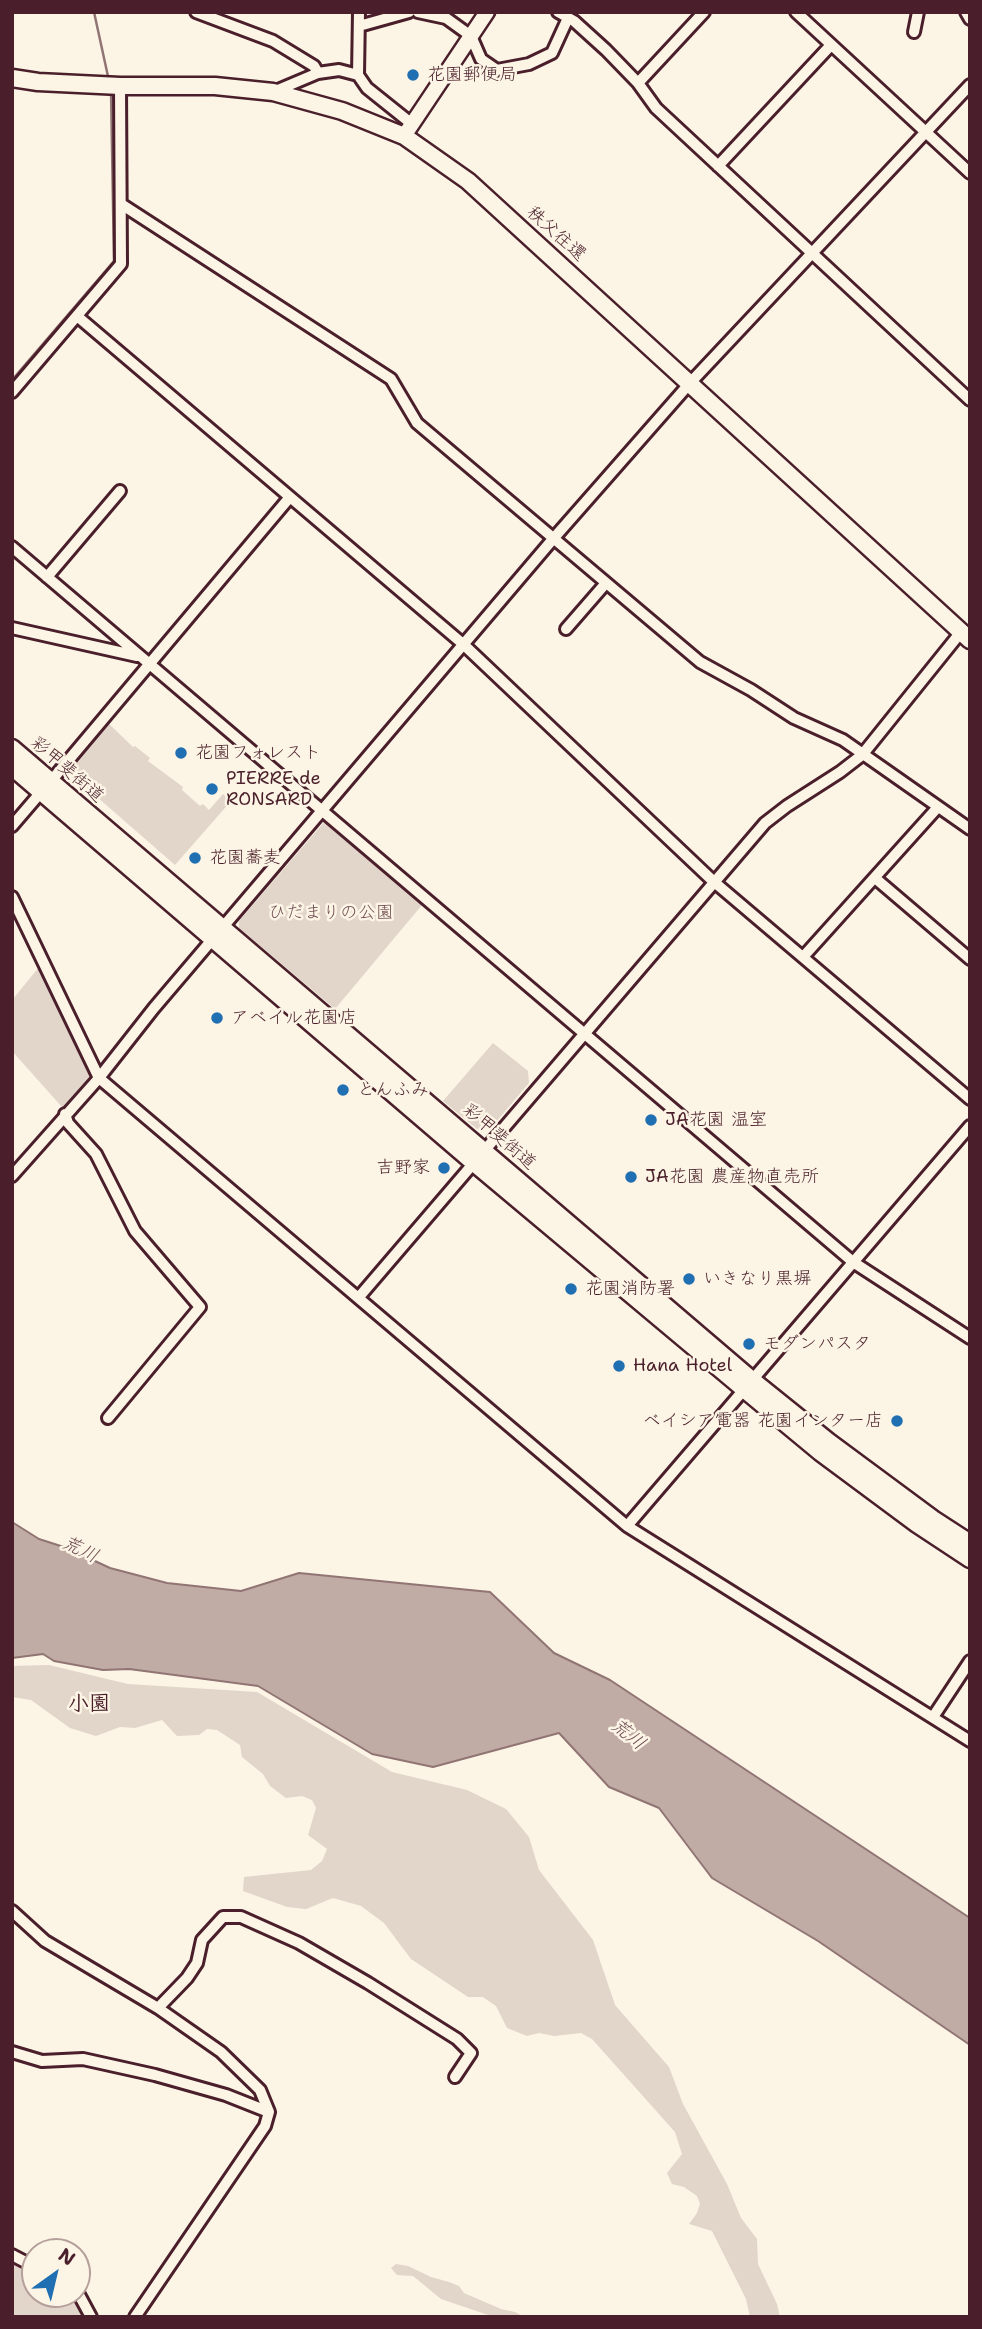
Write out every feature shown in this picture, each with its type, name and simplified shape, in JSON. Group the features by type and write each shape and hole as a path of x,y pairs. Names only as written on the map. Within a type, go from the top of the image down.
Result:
{"highway":[{"name":"秩父往還","path":"12,78 120,86 215,86 273,92 408,130 468,181 965,636"},
{"name":"彩甲斐街道","path":"12,748 46,786 218,933 485,1150 820,1452 917,1524 970,1559"},
{"name":"彩甲斐街道","path":"12,767 46,786"},
{"name":"彩甲斐街道","path":"218,933 474,1163 748,1385 970,1543"}],"main road":[{"path":"408,130 487,12"}],"street":[{"path":"196,12 273,41 314,66 318,73"},
{"path":"358,75 359,12"},
{"path":"359,26 409,12"},
{"path":"418,12 446,18 471,36 481,59 497,70 529,64 552,53 564,15 606,50 638,82 656,108 970,400"},
{"path":"638,82 704,12"},
{"path":"796,12 970,173"},
{"path":"914,32 918,12"},
{"path":"966,12 970,19"},
{"path":"718,166 831,45"},
{"path":"273,92 318,73 338,70 358,75 408,130"},
{"path":"12,1176 99,1078 218,933 553,539 690,383 970,85"},
{"path":"12,392 77,316 92,290 121,264 120,86"},
{"path":"121,204 391,379 416,423 700,662 794,718 843,740 970,829"},
{"path":"77,316 463,645 713,881 970,1099"},
{"path":"47,577 120,491"},
{"path":"12,826 145,660 290,497"},
{"path":"12,547 853,1262 970,1338"},
{"path":"566,629 606,583"},
{"path":"12,628 145,660"},
{"path":"359,1297 765,822 862,755 965,636"},
{"path":"803,957 938,807"},
{"path":"875,877 970,959"},
{"path":"12,897 99,1078 627,1526 970,1741"},
{"path":"65,1114 68,1123 96,1154 135,1231 200,1307 108,1418"},
{"path":"627,1526 970,1126"},
{"path":"933,1717 970,1661"},
{"path":"12,1911 45,1941 158,2008 221,2052 260,2090 269,2112 265,2126 135,2317"},
{"path":"158,2008 187,1978 197,1963 202,1940 223,1917 241,1917 310,1950 457,2039 471,2053 455,2077"},
{"path":"12,2052 43,2061 83,2059 155,2075 226,2095 269,2112"}],"green space":[{"path":"107,722 133,747 150,758 148,761 183,787 182,790 200,806 203,804 209,810 223,794 231,801 175,865 66,770"},
{"name":"ひだまりの公園","path":"325,821 329,821 422,901 422,905 335,1009 239,928 239,921"},
{"path":"40,966 92,1078 65,1108 12,1051 12,1000"},
{"path":"493,1043 528,1071 529,1083 490,1129 477,1129 443,1101"},
{"path":"49,1665 128,1684 257,1692 392,1772 467,1790 506,1809 529,1837 539,1870 593,1940 615,2005 669,2067 683,2104 727,2184 741,2218 757,2239 758,2264 777,2304 780,2317 750,2317 746,2299 712,2231 689,2224 700,2204 697,2196 684,2187 672,2184 667,2173 682,2154 675,2132 592,2039 581,2033 554,2036 539,2033 527,2036 507,2028 496,2006 483,1997 468,1997 411,1959 384,1923 361,1906 333,1898 306,1909 287,1907 243,1891 244,1877 311,1870 322,1861 327,1849 308,1835 316,1808 312,1800 302,1796 286,1798 270,1786 263,1774 242,1757 240,1745 217,1730 207,1729 199,1735 177,1736 162,1720 135,1728 120,1727 96,1736 70,1728 31,1700 12,1697 12,1666"},
{"path":"12,2260 21,2265 21,2308 80,2308 84,2317 12,2317"},
{"path":"396,2264 459,2286 464,2293 525,2317 494,2317 441,2299 413,2276 397,2275 391,2268"}],"water":[{"name":"荒川","path":"12,1522 39,1539 67,1548 110,1568 167,1583 241,1591 299,1573 490,1592 554,1653 610,1680 970,1918 970,2045 818,1941 712,1878 659,1808 609,1787 559,1733 433,1767 372,1754 258,1686 129,1669 103,1670 54,1661 43,1654 12,1658"}],"waterway":[{"path":"94,12 109,81"},
{"path":"12,380 114,261 111,91"}],"place":[{"name":"花園郵便局","path":"413,75"},
{"name":"花園フォレスト","path":"181,753"},
{"name":"PIERRE de RONSARD","path":"212,789"},
{"name":"花園蕎麦","path":"195,858"},
{"name":"アベイル花園店","path":"217,1018"},
{"name":"とんふみ","path":"343,1090"},
{"name":"JA花園 温室","path":"651,1120"},
{"name":"吉野家","path":"444,1168"},
{"name":"JA花園 農産物直売所","path":"631,1177"},
{"name":"いきなり黒塀","path":"689,1279"},
{"name":"花園消防署","path":"571,1289"},
{"name":"モダンパスタ","path":"749,1344"},
{"name":"Hana Hotel","path":"619,1366"},
{"name":"ベイシア電器 花園インター店","path":"897,1421"}],"district":[{"name":"小園","path":"89,1705"}]}
